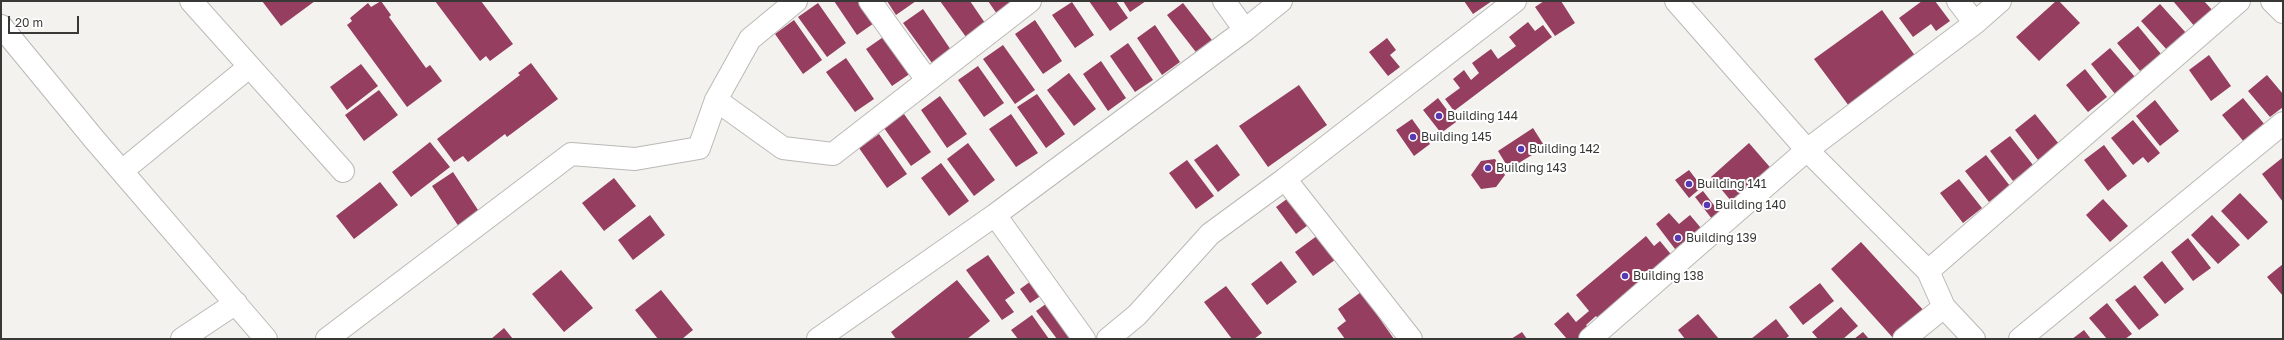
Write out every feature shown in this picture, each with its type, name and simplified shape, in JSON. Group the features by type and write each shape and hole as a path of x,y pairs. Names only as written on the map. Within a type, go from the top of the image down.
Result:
{"street":[{"path":"191,1 343,171"},
{"path":"327,339 570,154 635,159 699,148 716,100 750,39 796,1"},
{"path":"870,1 927,80"},
{"path":"716,100 783,148 833,154 1030,1"},
{"path":"1224,1 1245,30"},
{"path":"818,339 995,215 1282,1"},
{"path":"1108,339 1136,314 1210,234 1285,179 1515,1"},
{"path":"1676,1 1807,150 1928,271 1944,307 1974,339"},
{"path":"1958,1 1975,23"},
{"path":"1590,339 1807,150 1975,23 2000,1"},
{"path":"1928,271 2239,1"},
{"path":"2272,1 2283,12"},
{"path":"1,26 122,171 266,339"},
{"path":"122,171 249,67"},
{"path":"2020,339 2283,123"},
{"path":"1285,179 1411,339"},
{"path":"995,215 1084,339"},
{"path":"182,339 236,304"},
{"path":"1904,339 1944,307"}],"building":[{"path":"262,1 315,1 281,26"},
{"path":"381,1 391,15 389,17 426,68 430,65 442,81 407,107 347,25 352,21 350,18 368,3 371,7"},
{"path":"435,1 481,1 513,44 490,61 486,56 480,61"},
{"path":"834,1 864,1 877,21 857,35"},
{"path":"887,1 916,1 896,15"},
{"path":"940,1 970,1 985,23 966,37"},
{"path":"988,1 1015,1 997,14"},
{"path":"1089,1 1116,1 1128,18 1110,31"},
{"path":"1123,1 1146,1 1130,12"},
{"path":"1464,1 1492,1 1473,14"},
{"path":"1544,1 1561,1 1575,23 1555,36 1535,7"},
{"path":"1922,1 1935,1 1950,21 1936,31 1931,24 1913,37 1899,18"},
{"path":"2056,1 2059,1 2080,23 2039,61 2016,37"},
{"path":"2173,1 2204,1 2214,12 2196,28"},
{"path":"1072,2 1094,35 1075,48 1052,15"},
{"path":"818,3 846,43 827,57 798,17"},
{"path":"1183,3 1215,44 1199,56 1167,15"},
{"path":"2160,4 2187,34 2168,51 2141,21"},
{"path":"923,9 951,50 932,63 903,23"},
{"path":"1882,10 1916,57 1849,106 1814,59"},
{"path":"794,20 822,60 803,74 775,34"},
{"path":"1035,20 1062,61 1043,74 1015,34"},
{"path":"1528,22 1535,31 1543,25 1552,37 1454,111 1445,99 1460,88 1453,79 1464,70 1471,80 1479,73 1472,63 1491,49 1498,59 1516,46 1509,37"},
{"path":"1155,25 1180,62 1162,75 1137,38"},
{"path":"2138,26 2161,54 2140,71 2117,43"},
{"path":"889,33 914,71 892,86 866,49"},
{"path":"1387,38 1396,50 1390,55 1400,67 1388,76 1369,52"},
{"path":"1128,43 1153,80 1135,92 1110,56"},
{"path":"1003,45 1035,90 1015,104 983,59"},
{"path":"2110,48 2135,77 2115,94 2091,64"},
{"path":"2209,55 2231,86 2211,101 2189,70"},
{"path":"846,58 874,99 855,112 826,72"},
{"path":"1101,61 1126,98 1108,111 1083,74"},
{"path":"531,63 558,99 507,137 505,134 468,162 463,156 454,162 437,139 520,75 518,73"},
{"path":"361,64 378,86 347,110 330,87"},
{"path":"978,66 1004,103 984,117 958,80"},
{"path":"2085,69 2107,97 2088,112 2066,85"},
{"path":"1069,73 1096,109 1074,126 1047,90"},
{"path":"2267,75 2283,94 2283,107 2270,117 2248,91"},
{"path":"1299,85 1327,125 1268,167 1239,126"},
{"path":"379,90 398,115 364,141 345,115"},
{"path":"1037,94 1065,134 1046,148 1017,107"},
{"path":"940,96 967,134 947,148 921,110"},
{"name":"Building 144","path":"1438,98 1456,122 1441,133 1423,110"},
{"path":"2243,98 2265,125 2244,142 2222,115"},
{"path":"2155,100 2179,131 2160,146 2136,116"},
{"path":"904,114 931,152 911,166 884,128"},
{"path":"1011,114 1038,153 1016,167 989,129"},
{"path":"2035,114 2059,144 2038,160 2015,130"},
{"name":"Building 145","path":"1412,119 1430,144 1414,156 1396,130"},
{"path":"2133,120 2160,153 2148,163 2143,157 2133,165 2111,138"},
{"name":"Building 142","path":"1533,128 1545,147 1509,169 1498,151"},
{"path":"879,134 907,174 887,188 859,148"},
{"path":"2010,136 2033,165 2013,181 1990,151"},
{"path":"430,142 450,167 411,197 392,172"},
{"path":"968,143 995,180 974,196 947,159"},
{"path":"1749,143 1775,173 1737,208 1711,177"},
{"path":"1217,144 1240,175 1218,192 1194,160"},
{"path":"2104,145 2127,176 2108,191 2084,160"},
{"path":"1986,155 2010,186 1989,202 1965,171"},
{"path":"2282,158 2283,160 2283,202 2262,174"},
{"name":"Building 143","path":"1495,159 1505,175 1496,187 1481,189 1471,175 1481,161"},
{"path":"1187,160 1214,196 1196,209 1169,173"},
{"path":"941,163 969,201 949,216 921,178"},
{"name":"Building 141","path":"1689,170 1702,187 1689,198 1675,180"},
{"path":"453,172 480,213 459,227 432,186"},
{"path":"614,178 636,206 604,231 582,203"},
{"path":"1959,179 1982,208 1963,223 1940,193"},
{"path":"380,182 398,205 354,239 336,216"},
{"name":"Building 140","path":"1703,191 1720,213 1712,219 1695,197"},
{"path":"1295,193 1315,220 1296,234 1276,207"},
{"path":"2240,193 2268,222 2248,240 2221,211"},
{"path":"2103,199 2128,226 2110,242 2086,215"},
{"name":"Building 139","path":"1669,213 1679,224 1690,215 1701,228 1675,249 1656,224"},
{"path":"650,215 665,235 633,260 618,240"},
{"path":"2212,215 2240,245 2218,264 2191,235"},
{"path":"1329,227 1347,251 1313,276 1295,252"},
{"name":"Building 138","path":"1646,236 1654,246 1660,241 1674,258 1600,321 1596,316 1586,325 1590,329 1578,339 1567,339 1554,324 1568,312 1576,322 1589,311 1576,295"},
{"path":"2188,238 2211,268 2193,281 2171,252"},
{"path":"1861,242 1926,313 1894,339 1831,269"},
{"path":"988,255 1015,293 1005,300 1014,312 1002,320 966,270"},
{"path":"1281,261 1297,282 1267,305 1251,284"},
{"path":"2162,261 2184,289 2165,304 2143,277"},
{"path":"2283,264 2283,296 2267,277"},
{"path":"561,270 593,308 564,332 532,294"},
{"path":"1038,276 1048,291 1030,303 1020,289"},
{"path":"957,280 990,321 967,339 896,339 891,332"},
{"path":"1820,283 1834,301 1803,325 1789,307"},
{"path":"2135,285 2159,315 2139,330 2115,300"},
{"path":"1226,286 1262,333 1254,339 1232,339 1204,302"},
{"path":"661,290 693,330 682,339 658,339 635,310"},
{"path":"1361,292 1394,339 1345,339 1337,328 1346,321 1338,309"},
{"path":"1050,301 1078,339 1057,339 1036,311"},
{"path":"2107,303 2132,334 2125,339 2107,339 2089,318"},
{"path":"1841,307 1858,326 1843,339 1818,339 1812,332"},
{"path":"1698,314 1719,339 1685,339 1678,330"},
{"path":"1032,315 1049,339 1018,339 1011,330"},
{"path":"1776,319 1789,336 1785,339 1751,339"},
{"path":"504,328 513,339 491,339"},
{"path":"2084,330 2091,339 2072,339"},
{"path":"1522,332 1527,339 1511,339"},
{"path":"1863,332 1869,339 1854,339"}],"place":[{"name":"Building 144","path":"1439,116"},
{"name":"Building 145","path":"1413,137"},
{"name":"Building 142","path":"1521,149"},
{"name":"Building 143","path":"1488,168"},
{"name":"Building 141","path":"1689,184"},
{"name":"Building 140","path":"1707,205"},
{"name":"Building 139","path":"1678,238"},
{"name":"Building 138","path":"1625,276"}]}
